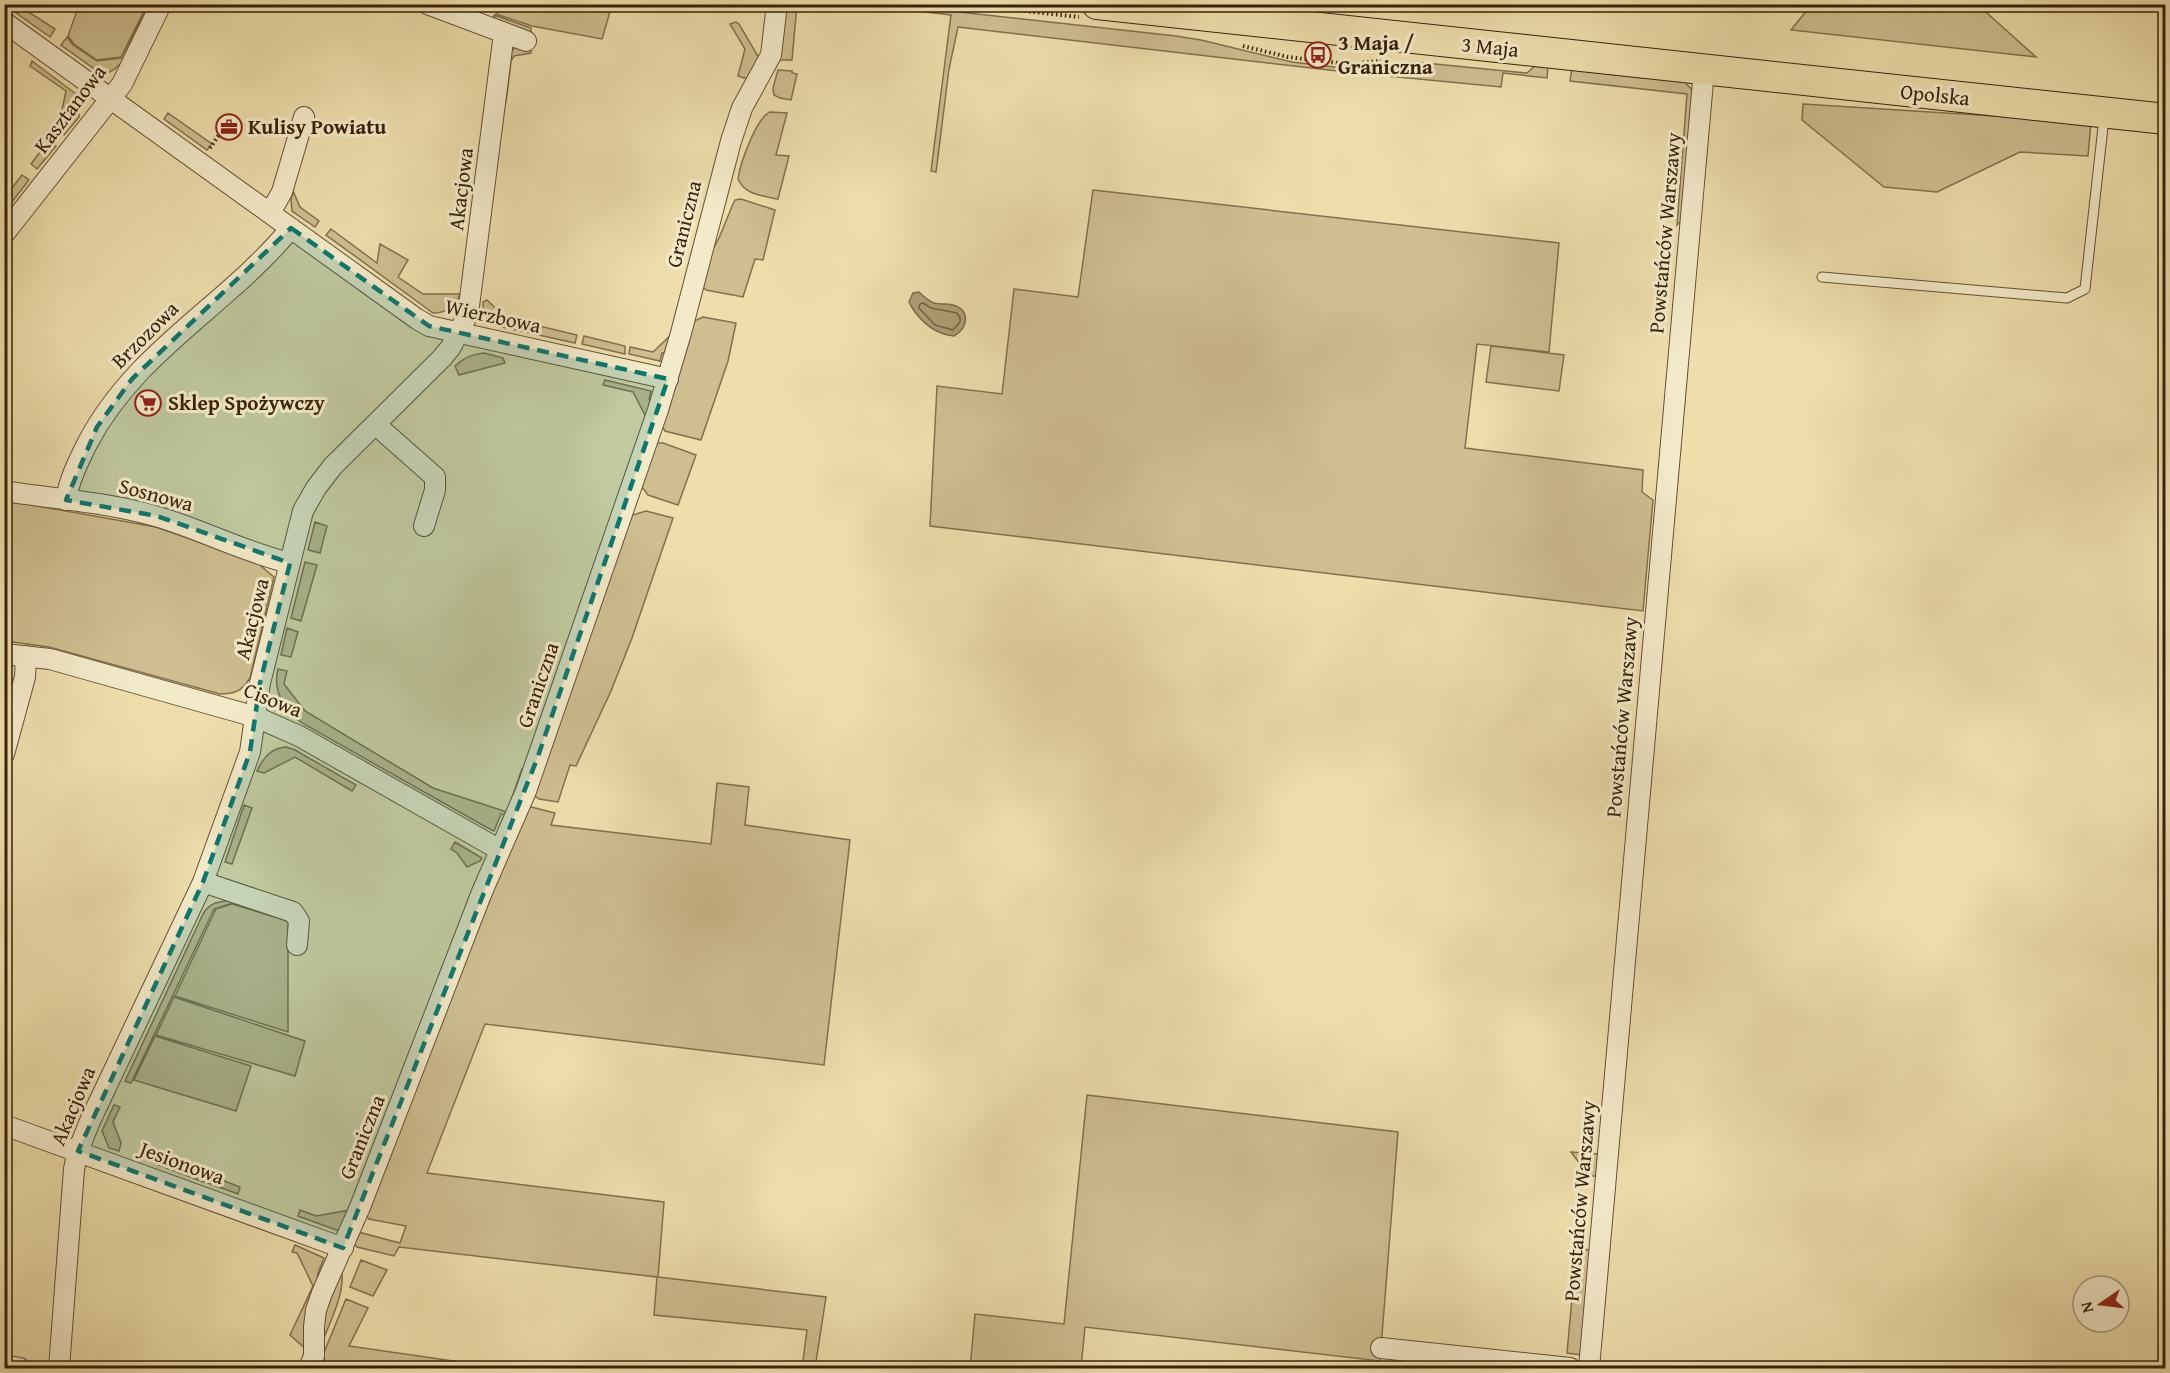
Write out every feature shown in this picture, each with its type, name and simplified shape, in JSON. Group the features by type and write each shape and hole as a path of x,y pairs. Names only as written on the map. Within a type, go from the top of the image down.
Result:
{"main road":[{"name":"3 Maja","path":"1097,4 1704,70"},
{"name":"Opolska","path":"1704,70 2166,119"}],"street":[{"name":"Kasztanowa","path":"4,234 111,98 128,72 161,4"},
{"path":"427,4 526,41"},
{"name":"Graniczna","path":"309,1368 314,1356 316,1310 322,1293 343,1248 402,1102 456,957 537,759 668,380 731,141 742,108 771,55 777,4"},
{"name":"Wierzbowa","path":"4,22 417,319 438,329 668,380"},
{"name":"Akacjowa","path":"59,1368 74,1169 78,1151 203,882 250,752 260,683 303,511 316,488 333,466 442,358 459,334 471,305 504,33"},
{"name":"Powstańców Warszawy","path":"1589,1368 1704,70"},
{"path":"270,213 282,192 304,117"},
{"name":"Brzozowa","path":"66,500 72,478 97,427 132,379 154,356 270,252 291,228"},
{"path":"376,425 435,477 435,490 424,526"},
{"name":"Sosnowa","path":"4,491 157,516 256,554 290,563"},
{"name":"Cisowa","path":"4,654 50,659 256,717 299,736 500,850"},
{"path":"4,754 25,677 26,656"},
{"path":"203,882 293,912 299,921 297,945"},
{"name":"Jesionowa","path":"4,1125 343,1248"},
{"path":"1381,1348 1570,1368"},
{"path":"4,1365 20,1368"}],"lane":[{"path":"1822,277 2067,298 2085,288 2104,113"}],"path":[{"path":"207,154 225,126"}],"highlighted area":[{"path":"291,228 429,326 668,379 537,759 343,1248 78,1151 203,882 250,752 260,683 290,563 157,516 66,500 97,427 132,379"}],"shaded area":[{"path":"500,4 612,5 602,39 532,26 496,14"},
{"path":"1812,4 1978,5 2036,57 1791,30"},
{"path":"5,5 18,5 55,29 50,37"},
{"path":"79,5 147,5 121,57 97,60 74,44 68,36"},
{"path":"149,5 152,5 132,48 117,67 109,72 100,73 61,45 67,37 73,45 97,61 121,58"},
{"path":"783,5 797,5 792,60 779,60"},
{"path":"865,5 896,5 1176,36 1292,62 1343,68 1415,62 1527,73 1537,64 1548,65 1547,78 1503,73 1501,87 1346,72 958,27 949,69 936,172 931,171 951,15"},
{"path":"494,15 531,28 531,53 514,56 511,61 506,102 504,102 511,51 515,48 525,48 530,32 493,18"},
{"path":"736,22 759,58 751,80 738,76 745,49 730,24"},
{"path":"32,61 80,97 79,117 64,135 58,129 66,91 30,66"},
{"path":"1572,68 1684,81 1692,90 1682,220 1677,225 1687,94 1570,81"},
{"path":"778,70 792,71 797,74 791,100 774,95 773,88"},
{"path":"1803,104 2091,122 2088,156 2020,152 1937,192 1884,187 1802,120"},
{"path":"770,112 787,113 776,155 789,156 778,199 750,192 738,179 754,132"},
{"path":"168,113 212,144 207,150 164,119"},
{"path":"49,140 56,146 37,169 31,164"},
{"path":"22,175 29,180 5,211 5,197"},
{"path":"1093,190 1559,243 1549,352 1477,344 1465,448 1643,470 1642,492 1653,500 1643,611 930,526 937,386 1002,394 1014,289 1078,297"},
{"path":"293,191 300,207 319,221 315,227 292,211"},
{"path":"741,199 775,210 763,260 755,259 743,297 706,290 703,287 703,267 719,238 735,200"},
{"path":"331,229 377,263 380,244 408,260 398,277 423,294 460,294 458,299 446,310 433,313 326,235"},
{"path":"487,300 506,318 577,335 575,343 493,325 484,312 483,302"},
{"path":"703,317 736,323 728,361 701,440 665,431 661,425 692,322"},
{"path":"672,334 670,352 662,353 660,361 629,354 630,347 653,352"},
{"path":"584,336 625,346 625,354 582,344"},
{"path":"1491,346 1564,355 1559,391 1486,382"},
{"path":"484,353 503,358 505,363 459,375 455,366 458,363 468,357"},
{"path":"605,380 651,391 649,399 656,402 646,417 633,392 603,385"},
{"path":"656,443 663,443 696,455 678,505 648,495 639,483"},
{"path":"4,500 156,527 256,562 274,577 250,678 238,691 220,694 49,647 5,641"},
{"path":"646,511 673,518 632,638 611,691 576,766 570,765 558,802 539,799 532,794 629,516"},
{"path":"315,522 327,526 320,553 308,550"},
{"path":"305,562 317,565 301,621 291,618"},
{"path":"287,628 298,632 291,657 281,655"},
{"path":"278,669 287,671 284,684 305,711 433,788 507,812 522,769 528,771 510,816 501,814 494,831 302,723 285,706 278,693"},
{"path":"286,747 356,785 352,791 295,757 264,773 257,771 268,754"},
{"path":"717,783 749,787 745,825 850,840 824,1065 485,1024 427,1173 664,1202 658,1277 826,1297 815,1368 802,1368 807,1330 654,1315 657,1277 399,1247 394,1256 357,1247 353,1243 358,1232 400,1243 406,1226 369,1219 363,1212 527,806 555,813 551,825 711,844"},
{"path":"244,805 252,808 232,864 225,862"},
{"path":"455,842 482,858 480,861 467,867 457,853 451,849"},
{"path":"227,897 290,919 289,948 288,925 288,1032 175,996 216,909 232,904 288,921 232,903 214,909 131,1083 125,1081 203,914 213,904 226,901"},
{"path":"174,997 305,1041 295,1076 156,1035"},
{"path":"155,1036 251,1066 236,1111 134,1080"},
{"path":"1087,1095 1398,1132 1380,1361 1085,1327 1081,1368 970,1368 975,1314 1064,1324"},
{"path":"114,1105 120,1107 113,1122 121,1143 119,1151 109,1148 102,1131"},
{"path":"1571,1152 1598,1154 1596,1176 1583,1176 1584,1169"},
{"path":"158,1157 207,1175 204,1182 156,1164"},
{"path":"211,1176 240,1187 238,1194 208,1183"},
{"path":"300,1210 316,1216 350,1210 339,1231 298,1216"},
{"path":"1580,1210 1585,1211 1582,1249 1590,1250 1582,1355 1567,1353"},
{"path":"295,1245 324,1258 317,1276 322,1280 306,1349 290,1335 313,1286 297,1253 292,1252"},
{"path":"361,1260 387,1270 373,1296 350,1287"},
{"path":"340,1267 342,1285 340,1295 320,1347 321,1316"},
{"path":"346,1299 368,1308 349,1346 502,1368 327,1368 323,1355"}],"water":[{"path":"919,292 934,303 953,305 963,311 966,320 959,333 954,336 940,333 924,322 909,302 913,293"}],"place":[{"name":"3 Maja / Graniczna","path":"1318,55"},
{"name":"Kulisy Powiatu","path":"229,127"},
{"name":"Sklep Spożywczy","path":"148,403"}]}
